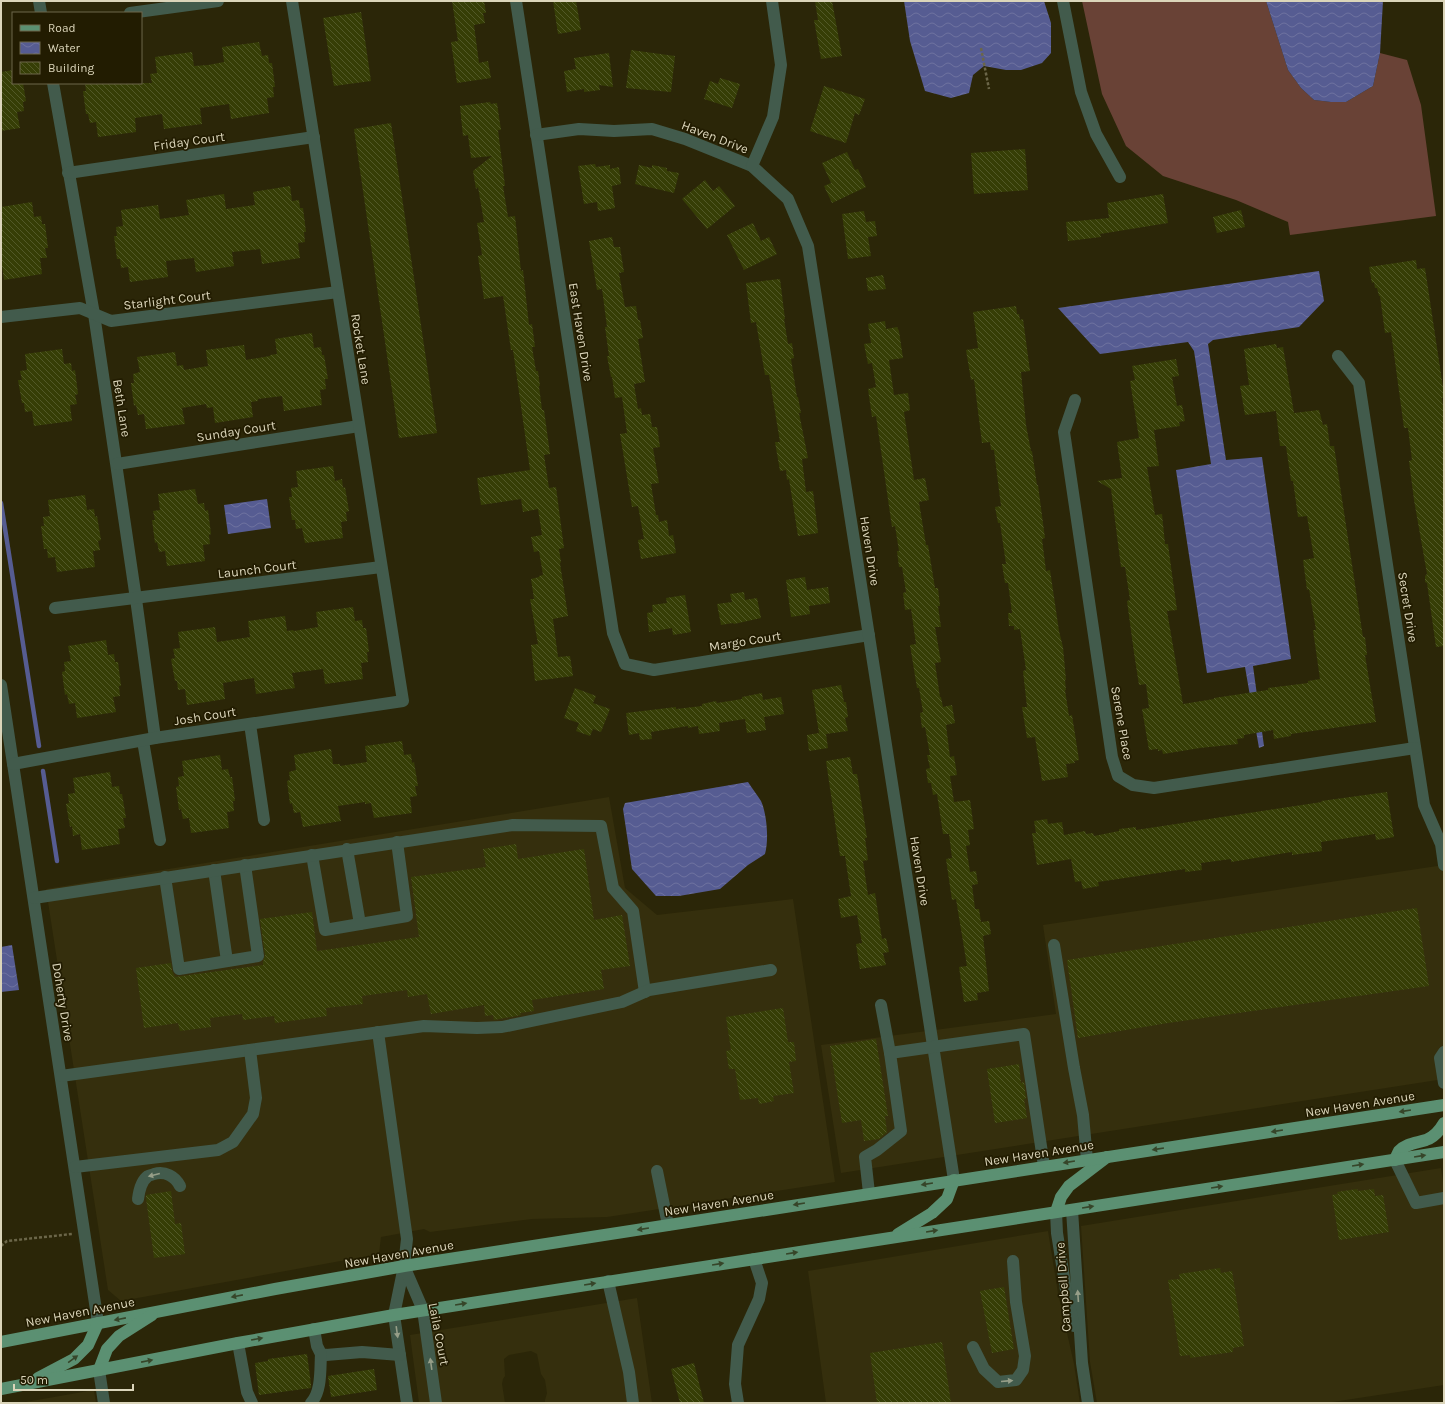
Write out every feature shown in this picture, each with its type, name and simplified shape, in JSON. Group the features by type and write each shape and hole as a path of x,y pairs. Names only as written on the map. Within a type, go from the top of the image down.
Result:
{"main road":[{"name":"New Haven Avenue","path":"1,1342 158,1311 404,1266 1444,1105"},
{"path":"1395,1160 1399,1151 1416,1142 1427,1139 1439,1130 1444,1122"},
{"path":"1,1389 394,1314 1444,1152"},
{"path":"1056,1212 1061,1197 1070,1186 1108,1156"},
{"path":"894,1237 932,1213 947,1199 954,1180"},
{"path":"99,1370 106,1350 119,1336 158,1311"},
{"path":"26,1384 74,1359 88,1345 98,1323"}],"street":[{"path":"39,1 41,12"},
{"path":"137,12 218,1"},
{"name":"Rocket Lane","path":"292,1 403,700"},
{"name":"East Haven Drive","path":"516,1 613,632 625,664"},
{"path":"752,166 773,116 781,65 772,1"},
{"path":"1063,1 1081,92 1096,134 1120,177"},
{"name":"Beth Lane","path":"53,84 94,314 117,464 136,599 160,840"},
{"name":"Haven Drive","path":"536,135 579,129 614,131 652,129 685,139 752,166 788,199 808,246 954,1180"},
{"name":"Friday Court","path":"68,173 314,137"},
{"name":"Starlight Court","path":"1,317 80,308 111,321 338,292"},
{"name":"Secret Drive","path":"1338,356 1359,383 1424,805 1441,844 1444,865"},
{"name":"Serene Place","path":"1075,400 1064,432 1112,757 1118,776 1133,785 1154,788 1415,748"},
{"name":"Sunday Court","path":"117,464 359,426"},
{"name":"Launch Court","path":"55,608 381,567"},
{"name":"Margo Court","path":"625,664 654,670 869,635"},
{"name":"Doherty Drive","path":"1,685 98,1323"},
{"name":"Josh Court","path":"13,764 149,739 403,700"},
{"path":"250,724 264,820"},
{"path":"34,898 347,849 513,825 601,826 613,888 633,912 645,992"},
{"path":"312,855 325,930 407,916 397,842"},
{"path":"347,849 360,924"},
{"path":"165,877 179,969 258,956 245,865"},
{"path":"214,870 227,961"},
{"path":"1054,945 1083,1115 1087,1160"},
{"path":"61,1076 424,1026 477,1028 502,1026 622,1002 645,992 771,970"},
{"path":"869,1194 865,1157 877,1150 901,1131 890,1053 881,1005"},
{"path":"378,1032 407,1239 404,1266 394,1314 407,1403"},
{"path":"890,1053 1024,1034 1044,1166"},
{"path":"74,1167 218,1150 233,1142 253,1114 256,1098 250,1050"},
{"path":"1444,1052 1440,1058 1444,1083"},
{"path":"1395,1160 1416,1203 1444,1198"},
{"path":"657,1171 668,1225"},
{"path":"138,1199 140,1187 148,1176 158,1173 165,1173 178,1181 180,1186"},
{"name":"Campbell Drive","path":"1072,1210 1082,1363"},
{"name":"Campbell Drive","path":"1056,1212 1057,1232 1066,1290 1082,1363 1088,1403"},
{"path":"738,1403 735,1384 738,1345 759,1299 762,1283 754,1259"},
{"path":"974,1347 984,1369 998,1382 1016,1380 1023,1370 1024,1356 1016,1302 1013,1261"},
{"name":"Laila Court","path":"404,1266 423,1310 436,1403"},
{"path":"608,1281 628,1372 633,1403"},
{"path":"311,1403 315,1398 318,1387 321,1354 314,1329"},
{"path":"238,1343 248,1392 252,1403"},
{"path":"321,1354 326,1355 362,1352 400,1355"},
{"path":"99,1370 104,1403"}],"path":[{"path":"981,48 989,90"},
{"path":"1,1246 7,1241 84,1232"}],"shaded area":[{"path":"1082,1 1266,1 1288,70 1301,88 1314,100 1346,102 1373,86 1380,53 1407,60 1421,105 1436,216 1290,235 1288,222 1236,200 1163,176 1126,146 1102,94"},
{"path":"609,797 625,888 657,915 793,899 835,1182 607,1217 532,1219 430,1232 424,1229 381,1237 379,1254 121,1301 108,1290 46,889"},
{"path":"1444,865 1444,1079 841,1173 821,1045 1056,1014 1043,925"},
{"path":"1441,1168 1444,1189 1444,1385 1326,1403 1097,1403 1090,1362 1081,1226"},
{"path":"1048,1231 1058,1293 1074,1364 1080,1403 826,1403 808,1271"},
{"path":"637,1298 652,1403 545,1403 547,1393 545,1380 541,1374 537,1354 531,1351 509,1355 504,1359 505,1376 502,1384 505,1403 419,1403 410,1335"},
{"path":"94,1390 96,1403 20,1403"}],"water":[{"path":"904,1 1044,1 1051,23 1051,53 1042,63 1021,70 1006,70 984,66 973,75 969,93 951,98 925,91 910,41"},
{"path":"1266,1 1383,1 1380,53 1373,86 1346,102 1314,100 1301,88 1288,70"},
{"path":"1319,271 1324,301 1299,327 1213,340 1208,344 1226,460 1262,457 1291,659 1253,666 1264,746 1259,748 1245,667 1207,673 1176,470 1211,464 1194,351 1188,342 1100,354 1058,308"},
{"path":"267,499 271,528 228,534 224,505"},
{"path":"748,782 761,801 765,813 767,835 765,854 748,865 720,889 679,896 656,896 632,869 623,809 625,803"},
{"path":"12,945 19,990 1,992 1,947"}],"building":[{"path":"452,1 484,1 486,13 483,13 485,23 474,25 479,63 488,61 491,78 457,83 451,42 458,41"},
{"path":"553,1 576,1 581,30 558,34"},
{"path":"815,1 832,1 842,56 821,59 814,20 818,20"},
{"path":"361,12 371,81 334,86 323,18"},
{"path":"259,42 262,56 268,55 269,63 272,63 275,87 273,87 274,97 267,98 269,113 231,119 229,104 200,108 202,124 164,129 162,114 135,118 136,132 98,137 96,122 90,123 88,114 86,114 83,91 86,91 85,84 152,83 150,74 157,73 155,57 192,52 194,66 208,65 224,62 222,47"},
{"path":"631,50 675,56 671,92 626,88"},
{"path":"609,53 613,87 599,85 600,90 584,92 584,89 567,92 564,71 576,69 574,58"},
{"path":"12,70 12,84 23,84 26,101 23,102 24,111 17,112 20,128 1,131 1,72"},
{"path":"720,78 740,84 732,108 704,99 710,81 718,84"},
{"path":"824,86 865,99 859,115 855,113 846,143 810,131"},
{"path":"490,102 491,104 497,103 501,130 498,130 505,186 503,186 508,217 515,216 529,325 532,324 535,347 532,347 536,371 538,371 542,410 544,410 550,454 544,455 549,488 556,487 564,548 559,549 568,616 553,619 558,657 570,656 573,676 535,681 531,645 538,644 530,599 534,599 531,579 543,575 539,551 534,552 531,537 542,535 538,509 523,512 521,499 481,505 477,478 530,470 513,350 511,350 503,296 484,299 478,256 482,255 477,223 484,222 478,187 476,189 473,171 492,156 471,158 468,135 463,136 460,106"},
{"path":"391,123 437,433 399,438 354,129"},
{"path":"1025,149 1028,190 974,194 971,153"},
{"path":"847,152 855,170 858,169 866,187 832,203 824,186 831,183 822,163"},
{"path":"595,164 596,167 610,165 610,169 619,167 621,184 612,186 615,208 598,211 597,202 584,204 578,166"},
{"path":"639,165 652,168 652,165 667,168 667,171 679,173 674,193 635,184"},
{"path":"705,180 713,191 719,186 735,206 707,229 682,199"},
{"path":"290,186 292,201 299,200 300,208 303,208 306,232 304,232 305,242 298,243 300,258 262,264 260,249 232,252 234,266 196,272 194,258 166,261 168,277 130,282 128,267 121,268 120,259 117,259 114,236 117,236 116,227 123,226 121,210 158,205 160,219 189,215 186,200 224,194 226,209 255,205 253,192"},
{"path":"1163,194 1168,223 1100,234 1101,237 1068,241 1066,222 1109,218 1107,203"},
{"path":"32,202 34,217 41,216 42,224 45,224 48,248 45,248 47,258 40,258 42,274 4,280 1,259 1,207"},
{"path":"1241,210 1245,227 1217,233 1213,217"},
{"path":"864,211 866,222 875,221 877,236 868,237 871,256 848,259 842,214"},
{"path":"753,223 761,241 769,237 777,254 744,270 727,235"},
{"path":"612,237 614,247 620,247 624,272 619,273 625,307 636,306 643,338 638,339 645,382 634,384 638,409 641,408 642,415 650,414 652,427 657,427 660,447 653,448 659,483 651,484 656,515 658,515 659,522 667,520 669,536 673,535 676,553 641,559 638,540 644,539 638,506 632,507 620,434 627,433 622,397 615,398 607,356 609,356 605,327 607,327 602,289 597,290 589,241"},
{"path":"1416,260 1417,269 1425,268 1444,394 1444,398 1442,398 1444,414 1444,646 1436,647 1427,583 1425,582 1425,576 1427,574 1409,461 1412,460 1408,428 1404,428 1391,332 1385,333 1380,296 1377,288 1375,288 1374,282 1372,283 1369,267"},
{"path":"883,275 886,289 868,291 866,278"},
{"path":"780,279 784,319 788,344 792,343 794,358 791,359 801,413 799,413 808,458 802,459 806,492 813,491 818,533 798,536 789,479 787,480 786,470 780,471 775,442 780,442 769,375 765,375 756,322 751,323 746,283"},
{"path":"1016,306 1017,314 1019,314 1020,320 1023,319 1030,371 1021,372 1026,425 1038,485 1045,538 1042,539 1046,571 1050,570 1059,631 1063,647 1066,680 1065,690 1069,716 1072,715 1079,760 1074,761 1075,763 1066,764 1068,777 1042,781 1035,737 1027,738 1022,707 1027,707 1023,671 1026,670 1020,629 1014,630 1014,626 1009,626 1008,613 1012,613 1008,583 1005,583 1002,564 1006,564 1000,523 998,523 995,507 1001,506 994,450 991,450 990,442 982,443 974,379 971,380 966,350 978,348 973,312"},
{"path":"885,321 886,329 897,327 899,331 903,358 889,360 894,395 908,393 910,410 904,412 914,480 925,478 929,500 919,502 926,545 928,545 935,588 938,588 940,606 938,606 941,627 935,627 941,662 935,663 940,697 943,707 952,705 955,723 946,725 950,757 954,756 957,775 950,776 954,802 970,800 974,829 968,830 970,845 966,846 970,872 976,871 978,884 972,885 975,909 979,909 981,922 989,921 991,934 983,936 989,991 977,993 978,1000 964,1002 959,967 967,966 956,899 952,900 946,859 952,858 949,834 943,834 937,794 933,795 931,783 928,783 926,769 930,768 927,755 930,755 925,727 922,728 920,713 923,712 919,688 917,688 910,645 916,644 911,609 905,610 903,593 906,592 902,567 899,567 897,551 899,551 895,526 892,527 876,416 872,417 868,389 876,387 872,363 868,364 864,344 871,343 868,324"},
{"path":"312,333 314,348 321,347 322,355 324,355 328,379 325,379 326,389 320,390 322,405 284,411 282,396 258,399 258,401 251,402 253,417 215,423 213,407 207,408 206,404 182,408 185,424 146,429 144,414 138,415 136,405 134,406 131,383 134,383 133,374 140,372 137,357 175,352 177,366 183,365 184,370 208,366 206,350 244,345 246,360 277,354 275,339"},
{"path":"1276,344 1277,348 1283,347 1294,413 1319,410 1323,425 1327,424 1330,446 1334,446 1363,637 1365,637 1367,655 1365,655 1376,722 1291,734 1291,736 1274,739 1273,730 1244,735 1244,738 1237,739 1238,744 1163,754 1162,750 1149,750 1142,709 1149,708 1146,684 1139,685 1127,601 1130,600 1125,567 1121,567 1111,489 1097,481 1122,478 1117,442 1139,438 1130,381 1135,380 1132,366 1176,359 1179,376 1172,377 1177,406 1182,405 1185,421 1179,422 1180,426 1154,430 1159,466 1147,467 1155,515 1162,514 1165,544 1168,544 1177,610 1167,611 1183,704 1268,690 1268,688 1308,683 1308,681 1320,679 1313,630 1316,630 1309,589 1307,590 1303,560 1314,558 1307,516 1298,517 1286,446 1280,446 1276,411 1245,415 1240,386 1249,385 1244,349"},
{"path":"62,349 64,364 71,363 72,371 75,370 78,394 75,395 77,404 70,405 72,421 34,426 32,411 25,412 18,380 22,380 20,371 27,370 25,354"},
{"path":"333,466 335,481 342,479 343,488 345,487 349,511 346,512 347,521 341,522 343,538 305,543 302,528 296,529 295,520 292,520 289,497 292,497 291,488 298,487 296,471"},
{"path":"195,489 198,504 204,503 205,511 208,510 211,534 209,535 210,544 203,545 205,561 167,566 165,551 159,552 157,542 155,543 152,520 155,520 153,511 160,510 158,494"},
{"path":"85,495 87,510 94,509 95,517 97,516 101,540 98,541 100,550 93,551 95,567 57,572 55,557 48,558 47,549 44,549 41,526 44,526 43,517 50,516 48,500"},
{"path":"805,577 807,590 828,587 830,603 809,606 810,614 791,617 786,580"},
{"path":"744,592 745,600 757,598 761,618 734,624 721,625 717,604 732,602 730,594"},
{"path":"685,595 691,632 673,635 672,628 649,632 647,613 653,612 652,605 667,603 666,598"},
{"path":"353,607 355,621 362,620 363,628 366,628 369,652 367,652 368,662 361,663 363,679 325,684 323,669 292,673 295,688 256,694 254,678 223,683 225,699 187,705 185,689 178,690 171,659 175,658 173,649 180,648 178,632 215,627 217,642 224,641 250,637 248,621 285,616 287,631 294,631 318,627 316,612"},
{"path":"106,640 108,655 114,654 115,662 118,662 121,686 119,686 120,696 113,697 116,712 77,718 75,703 69,704 67,694 65,695 62,672 65,671 64,662 71,661 68,646"},
{"path":"841,685 844,702 846,702 848,717 845,718 848,731 826,734 828,748 809,751 807,735 819,733 812,690"},
{"path":"575,688 596,696 593,703 610,709 601,732 593,729 590,736 576,731 579,723 564,718"},
{"path":"762,693 763,700 781,697 784,714 764,717 766,730 747,733 745,719 719,723 720,731 699,734 698,726 688,728 688,726 651,732 652,739 640,740 639,733 629,735 626,713 676,707 676,709 702,706 702,704 716,701 717,703 742,699 742,697"},
{"path":"402,741 404,755 411,754 412,763 414,762 418,786 415,786 417,796 410,797 412,813 374,818 371,803 365,804 365,802 338,806 341,821 303,827 300,812 294,813 292,803 290,804 287,781 290,780 289,772 296,770 294,755 331,749 333,764 340,764 340,766 367,762 365,746"},
{"path":"220,755 222,770 228,769 230,777 232,777 235,801 233,801 234,811 227,812 229,828 191,833 189,818 183,819 181,809 179,810 176,787 179,786 178,777 184,776 182,761"},
{"path":"850,757 853,774 857,774 867,838 865,838 868,860 863,861 868,895 875,893 882,939 886,938 889,952 883,953 886,965 860,969 856,944 862,943 857,915 841,918 838,899 851,896 845,856 840,856 826,761"},
{"path":"110,772 112,787 119,786 120,794 122,794 126,818 123,818 125,828 118,829 120,844 82,850 80,834 73,836 66,804 69,803 68,794 75,793 73,778"},
{"path":"1387,792 1394,837 1376,840 1375,834 1321,842 1322,851 1292,855 1292,852 1231,862 1231,859 1201,863 1202,870 1185,872 1185,869 1098,882 1099,886 1083,889 1081,881 1075,882 1071,859 1037,865 1032,833 1036,833 1034,821 1047,819 1048,824 1062,822 1064,835 1085,831 1086,834 1093,833 1094,836 1119,831 1119,829 1136,827 1136,830"},
{"path":"516,844 518,859 584,849 594,920 622,915 630,966 601,970 604,989 532,1000 534,1011 494,1020 493,1015 485,1016 484,1005 431,1014 427,994 408,997 407,990 362,996 363,1004 326,1008 327,1016 275,1023 274,1016 243,1020 242,1014 210,1018 211,1027 180,1031 178,1023 144,1028 136,968 171,963 172,971 175,977 263,965 265,955 260,919 312,912 317,951 419,937 411,877 486,867 483,849"},
{"path":"1417,908 1429,986 1168,1023 1078,1038 1067,960"},
{"path":"783,1008 788,1042 794,1042 796,1061 789,1062 794,1093 773,1096 774,1101 759,1104 758,1098 740,1100 735,1069 729,1069 726,1051 731,1050 726,1017"},
{"path":"876,1039 888,1116 885,1116 887,1132 879,1139 864,1141 861,1120 842,1123 830,1046"},
{"path":"1019,1064 1021,1083 1024,1082 1026,1099 1024,1099 1027,1118 995,1123 987,1069"},
{"path":"1357,1189 1358,1191 1374,1189 1375,1196 1383,1195 1389,1232 1339,1240 1332,1195 1338,1194 1337,1192"},
{"path":"171,1191 175,1224 181,1223 185,1254 154,1258 146,1195"},
{"path":"1220,1268 1221,1273 1232,1271 1244,1346 1233,1348 1233,1352 1190,1358 1190,1355 1180,1356 1168,1280 1180,1279 1179,1274"},
{"path":"1004,1287 1014,1349 992,1353 980,1291"},
{"path":"942,1342 951,1403 877,1403 870,1353"},
{"path":"307,1354 311,1388 259,1395 255,1363 268,1361 268,1359"},
{"path":"694,1363 704,1403 680,1403 671,1369"},
{"path":"374,1369 377,1390 331,1397 328,1376"}],"waterway":[{"path":"1,503 39,746"},
{"path":"43,771 57,861"}]}
